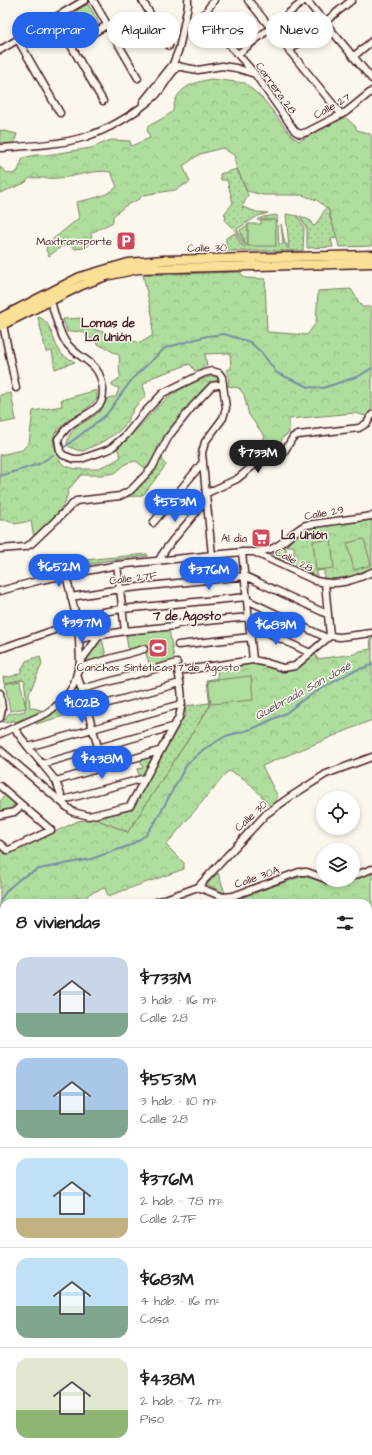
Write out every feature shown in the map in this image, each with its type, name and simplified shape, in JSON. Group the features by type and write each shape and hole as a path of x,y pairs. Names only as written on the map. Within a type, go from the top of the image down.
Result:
{"main road":[{"name":"Calle 30","path":"50,296 80,277 128,263 163,260 372,255"},
{"name":"Calle 30","path":"50,296 106,276 138,270 372,263"},
{"path":"1,323 50,296"}],"street":[{"path":"65,12 85,0"},
{"path":"93,0 107,25 99,30"},
{"path":"142,0 149,12"},
{"path":"0,148 65,141 85,137 108,128 137,110 154,96 166,83 174,70 188,0"},
{"name":"Carrera 28","path":"214,0 205,13 205,16 255,74 295,131 300,134"},
{"path":"248,0 266,21"},
{"path":"290,12 306,0 316,12"},
{"path":"333,15 352,0"},
{"path":"238,54 266,31"},
{"path":"333,32 372,79"},
{"path":"353,56 372,41"},
{"path":"0,50 12,43"},
{"path":"23,48 60,113"},
{"path":"72,48 103,101"},
{"path":"120,48 138,78"},
{"path":"287,48 341,114"},
{"path":"289,51 293,48"},
{"path":"176,65 198,70 222,66 236,68 255,74"},
{"name":"Calle 27","path":"300,134 346,112 372,91"},
{"path":"50,296 64,340 71,348 91,362 99,373 103,395 100,403 90,414 68,427 58,439 60,451 63,455 74,459 81,459 110,449 125,436 144,413 164,393 204,373 212,371 219,373 222,378 226,408 223,418 205,442 202,452 212,556"},
{"path":"1,323 16,388"},
{"path":"0,549 25,547 31,544 76,501 120,496 131,490 152,468 169,436 193,406 212,386 223,384"},
{"path":"159,560 164,551 202,504 207,494 237,479 258,462 275,457 284,452 298,435 359,428 372,416"},
{"path":"153,523 203,462"},
{"name":"Calle 29","path":"271,549 277,546 299,527 372,516"},
{"path":"254,552 271,549 268,558"},
{"path":"242,552 253,660"},
{"name":"Calle 28","path":"0,592 36,581 117,565 242,552 254,552 316,581 325,583 345,583 357,580 372,572"},
{"path":"117,565 125,631"},
{"path":"1,732 14,728 47,712 65,699 74,684 78,668 79,639 76,616 66,575"},
{"path":"245,576 327,614"},
{"name":"Calle 27F","path":"71,597 120,589 245,576"},
{"path":"325,583 328,637"},
{"path":"76,616 122,609 247,598 328,637 372,633"},
{"path":"79,639 125,631 249,617"},
{"path":"250,624 310,653"},
{"path":"0,650 57,629"},
{"path":"99,636 78,668 92,729 104,768"},
{"path":"178,645 251,637"},
{"path":"0,750 73,812 89,816 130,806 172,727 179,717 182,704 178,671 253,660 284,668 295,666 328,637"},
{"path":"78,668 144,649"},
{"path":"82,689 177,663"},
{"path":"87,709 180,683"},
{"path":"0,693 2,710 0,718"},
{"path":"28,747 182,704"},
{"path":"42,764 172,727"},
{"path":"14,728 56,781 66,807"},
{"path":"56,781 159,751"},
{"name":"Calle 30","path":"165,899 198,887 266,814 326,774 372,757"},
{"path":"63,800 145,778"},
{"path":"0,786 51,830 9,850 0,844"},
{"path":"0,814 14,812 22,805"},
{"path":"360,873 372,869"},
{"name":"Calle 30A","path":"198,887 223,897 227,897 263,886 300,872 308,872 316,875"}],"green space":[{"path":"88,4 93,12 77,12"},
{"path":"211,79 245,83 264,100 291,135 299,141 345,117 355,126 357,130 370,134 372,138 372,246 339,247 329,210 317,200 302,195 263,195 247,191 236,166 234,155 222,148 200,154 183,166 190,182 175,190 143,195 139,199 125,206 113,216 113,222 91,233 92,243 84,248 75,249 68,244 61,247 49,256 46,250 47,244 79,218 76,202 103,195 117,187 111,172 92,172 58,178 30,178 25,183 0,193 0,167 7,173 12,174 18,171 23,158 35,155 46,155 91,148 111,140 130,141 131,146 150,138 147,130 148,126 173,111 174,103 181,92 197,82"},
{"path":"0,130 17,134 14,144 0,143"},
{"path":"237,169 248,195 242,207 257,212 268,213 258,216 237,229 245,244 243,245 235,230 225,221 226,216 224,214 233,203 227,180 221,180 220,174"},
{"path":"326,208 329,210 330,218 338,238 331,239 333,247 307,248 307,229 300,216 311,221 312,225 315,226"},
{"path":"286,214 298,216 304,228 303,251 226,251 226,238 235,233 241,245 245,247 246,245 240,230 248,225 248,246 275,220 257,220 263,217 277,215 279,244 283,244 281,224 285,244 287,244 287,248 289,248"},
{"path":"261,220 275,220 276,246 248,246 248,224 261,224"},
{"path":"240,272 245,278 265,279 267,332 307,335 316,323 318,291 351,289 362,307 372,307 372,410 366,416 355,413 289,419 289,433 282,438 280,448 273,453 256,459 250,450 265,437 249,415 244,395 239,388 228,386 229,376 226,370 231,369 230,353 205,354 207,366 195,371 190,364 153,377 143,385 146,395 135,407 124,426 118,432 83,451 67,445 68,438 75,429 100,411 106,399 116,397 119,388 112,386 112,383 121,378 119,369 119,355 96,343 82,331 67,332 63,319 81,318 83,326 140,343 152,336 153,319 143,275"},
{"path":"38,317 47,323 57,346 64,356 75,362 55,369 52,351 46,352"},
{"path":"212,376 217,377 218,382 210,383 202,390 158,446 155,456 146,469 136,461 127,463 115,473 81,475 69,489 65,502 54,519 34,538 31,521 15,524 8,520 0,520 0,455 22,450 29,443 33,411 62,406 61,400 97,390 97,399 85,410 67,421 55,433 53,439 58,459 65,466 76,469 96,469 121,457 117,448 131,436 171,395 195,382"},
{"path":"11,393 16,420 2,423 0,416 0,395"},
{"path":"161,452 163,462 166,465 144,494 139,496 124,497 130,494 157,465"},
{"path":"372,520 372,568 349,577 324,579 324,570 317,571 317,577 286,561 294,561 294,546 286,546 299,533 311,527"},
{"path":"364,539 371,565 354,570 347,543"},
{"path":"331,540 334,568 316,570 313,541"},
{"path":"286,546 286,561 272,556 273,554"},
{"path":"147,554 148,556 105,561 42,575 41,564"},
{"name":"Canchas Sintéticas 7 de Agosto","path":"169,630 174,658 172,661 150,666 144,647 128,649 126,635"},
{"path":"372,637 372,720 262,766 278,797 270,806 246,781 228,771 166,845 184,863 184,869 108,896 105,888 90,893 85,899 77,896 75,899 0,899 0,848 7,852 25,846 78,821 95,819 128,832 210,706 207,680 218,678 217,670 256,664 284,671 294,670 303,665 315,653 317,659 354,654 371,649 370,638"},
{"path":"102,639 106,656 87,662 86,659 99,640"},
{"path":"40,656 42,664 29,694 30,707 44,711 15,722 14,720 6,723 3,722 9,713 11,714 25,711 26,696 24,679 4,683 3,676 10,677 20,673 26,661"},
{"path":"251,676 253,700 211,704 208,681"},
{"path":"20,681 26,708 10,711 5,684"},
{"path":"78,686 84,710 36,724 36,721 54,711 64,703 75,687"},
{"path":"209,703 210,706 128,832 95,819 132,810 163,752 186,714 185,706"},
{"path":"153,757 148,768 140,777 137,769 143,768 140,759"},
{"path":"5,795 15,803 15,806 13,809 2,812 0,810 0,801"},
{"path":"372,872 372,899 237,899 303,876 316,880 316,887 360,887 360,876"},
{"path":"218,873 225,893 207,884"}],"waterway":[{"path":"62,449 106,415 133,378 165,348 207,336 224,334 250,342 262,353 277,373 309,387 323,388 359,376 372,368"},
{"path":"0,476 39,464 53,455"},
{"name":"Quebrada San José","path":"1,899 7,890 21,878 39,869 91,859 131,845 146,835 157,819 187,764 204,749 226,736 252,729 286,713 304,699 351,672 372,665"}],"place":[{"name":"Maxtransporte","path":"126,241"},
{"name":"Al día","path":"261,538"},
{"name":"Canchas Sintéticas 7 de Agosto","path":"158,648"}],"district":[{"name":"Lomas de La Unión","path":"108,330"},
{"name":"La Unión","path":"304,535"},
{"name":"7 de Agosto","path":"187,616"}]}
